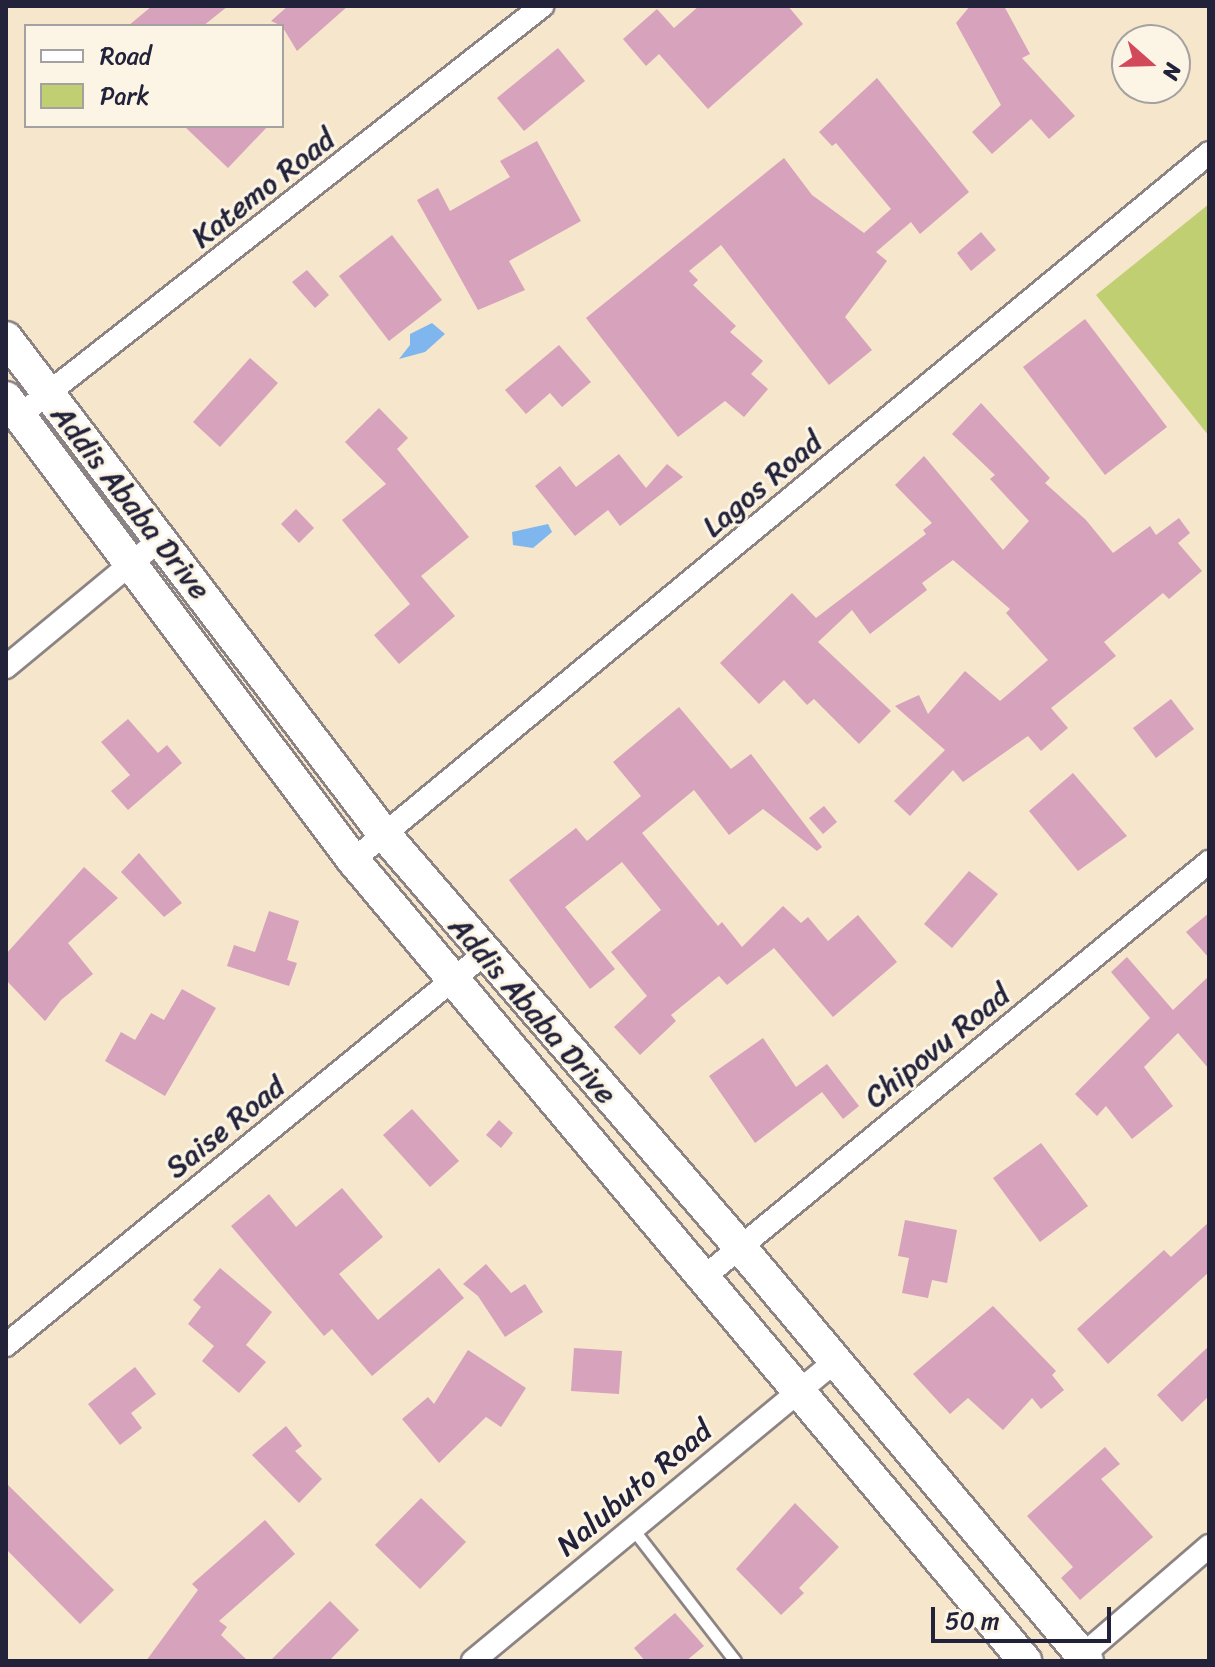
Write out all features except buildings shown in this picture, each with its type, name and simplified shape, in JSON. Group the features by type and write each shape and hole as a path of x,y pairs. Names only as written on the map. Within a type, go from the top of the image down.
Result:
{"main road":[{"name":"Addis Ababa Drive","path":"6,338 384,834 483,955 740,1247 1081,1659"},
{"name":"Addis Ababa Drive","path":"13,407 353,860 450,982 704,1277 797,1393 1025,1661"}],"street":[{"name":"Katemo Road","path":"13,407 49,395 542,6"},
{"name":"Lagos Road","path":"353,860 1209,153"},
{"path":"8,660 161,539"},
{"name":"Chipovu Road","path":"704,1277 1209,862"},
{"name":"Saise Road","path":"6,1345 483,955"},
{"name":"Nalubuto Road","path":"473,1661 833,1363"},
{"path":"1081,1659 1209,1546"}],"lane":[{"path":"631,1528 735,1661"}],"green space":[{"path":"1209,204 1209,436 1096,295"}],"water":[{"path":"432,323 445,334 425,352 399,359 410,345 410,334"},
{"path":"548,524 552,532 533,548 513,545 512,532"}]}
